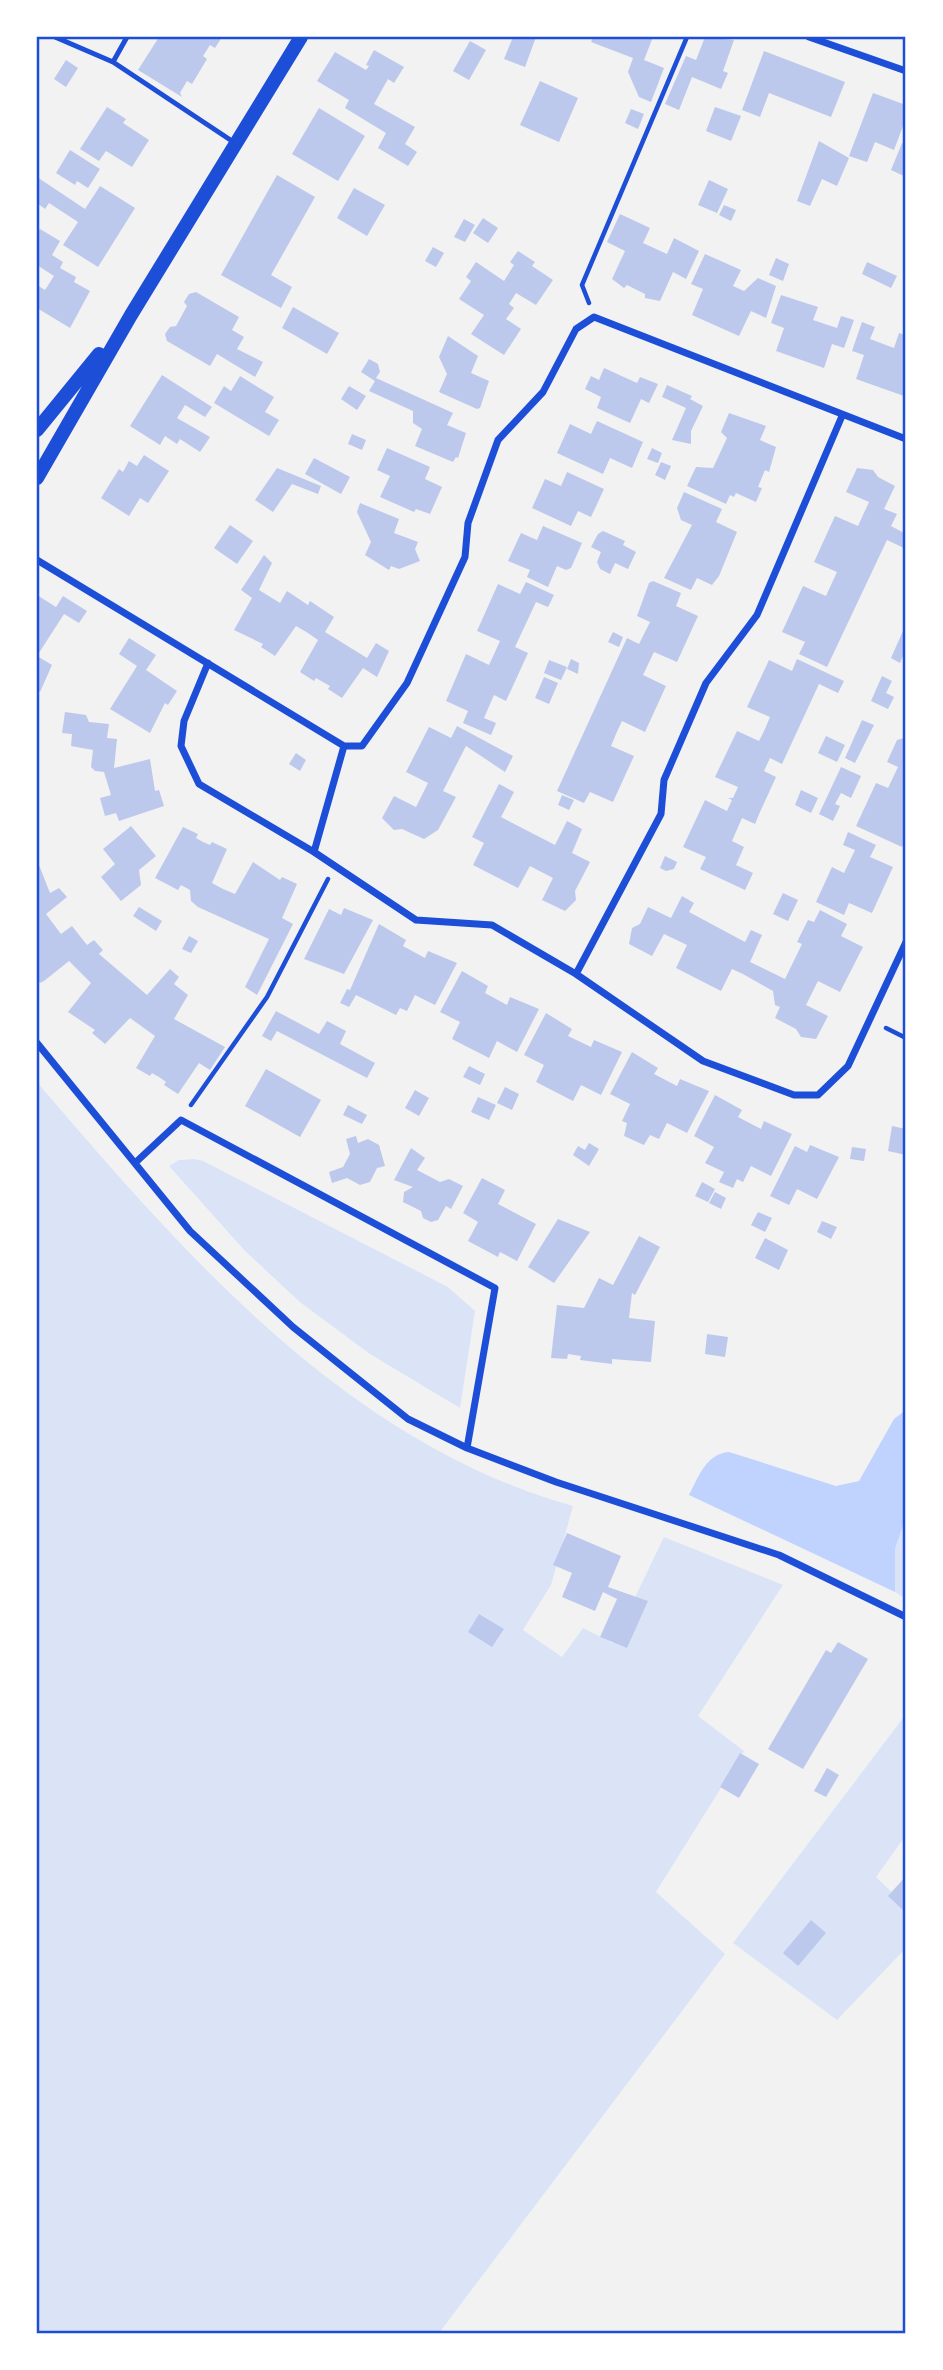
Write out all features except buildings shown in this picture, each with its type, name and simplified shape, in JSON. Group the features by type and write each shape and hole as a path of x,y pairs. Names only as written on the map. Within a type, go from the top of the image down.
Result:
{"main road":[{"path":"37,478 131,315 301,37"},
{"path":"37,430 131,315"}],"street":[{"path":"809,37 906,71"},
{"path":"37,560 344,746 362,746 407,683 465,556 468,523 498,440 543,392 576,329 594,317 906,439"},
{"path":"576,974 661,814 664,780 706,683 757,615 842,416"},
{"path":"208,663 184,721 181,746 199,784 314,852 416,920 492,925 576,974 703,1061 794,1095 818,1095 848,1066 906,942"},
{"path":"314,852 344,746"},
{"path":"37,1043 190,1230 293,1328 408,1419 467,1448 556,1482 779,1555 906,1617"},
{"path":"135,1163 181,1120 495,1288 467,1448"}],"lane":[{"path":"55,37 113,62 236,144"},
{"path":"113,62 127,37"}],"path":[{"path":"594,317 582,285 687,37"},
{"path":"181,1120 267,997 334,866"}],"shaded area":[{"path":"37,1082 151,1212 211,1275 275,1334 342,1389 414,1437 491,1476 573,1506 551,1585 523,1630 562,1657 583,1628 613,1643 664,1537 783,1585 698,1716 744,1751 656,1892 725,1954 439,2333 37,2333"},
{"path":"179,1160 203,1161 448,1287 475,1311 460,1408 370,1354 301,1303 245,1251 169,1166"},
{"path":"906,1517 906,1599 895,1592 895,1549"},
{"path":"906,1714 906,1835 876,1877 906,1906 906,1948 837,2020 733,1943"}],"water":[{"path":"906,1410 906,1517 895,1549 895,1592 689,1495 709,1461 729,1452 836,1486 859,1481 894,1419"}]}
